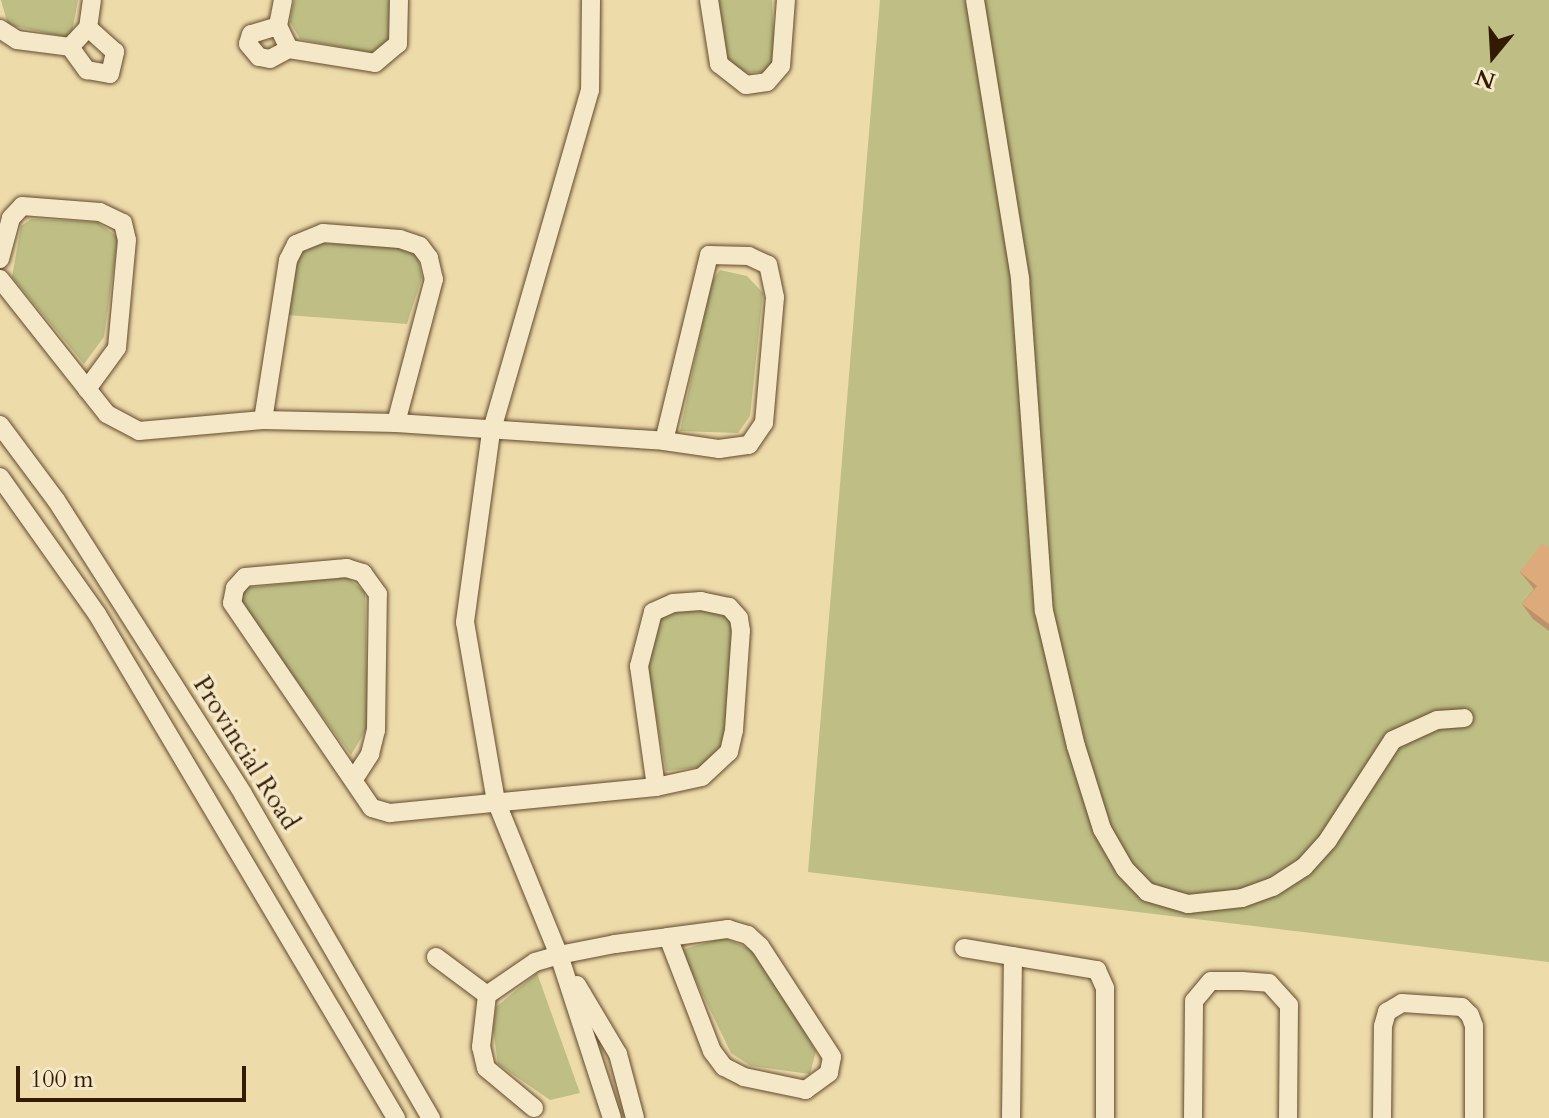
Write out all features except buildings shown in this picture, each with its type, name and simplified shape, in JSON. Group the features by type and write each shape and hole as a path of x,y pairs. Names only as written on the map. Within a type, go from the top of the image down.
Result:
{"street":[{"path":"70,47 88,28 92,0"},
{"path":"283,0 278,26 289,49"},
{"path":"278,26 251,34 248,44 259,57 270,59 289,49 375,63 398,44 399,0"},
{"path":"591,0 590,90 491,432 465,622 496,801 559,955 612,1118"},
{"path":"709,0 719,64 746,85 767,82 781,66 786,0"},
{"path":"975,0 1020,279 1044,611 1076,746 1102,829 1125,869 1147,892 1188,904 1242,898 1273,887 1304,867 1328,840 1393,740 1437,720 1464,718"},
{"path":"0,29 17,40 70,47 87,70 110,74 117,63 115,52 88,28"},
{"path":"0,259 11,218 22,206 100,212 123,223 127,240 117,348 87,389"},
{"path":"263,420 288,260 296,244 323,233 400,239 420,246 429,258 434,279 396,423"},
{"path":"0,279 107,414 139,431 263,420 396,423 491,432 664,441 719,449 749,445 764,423 775,297 768,265 749,256 709,255 664,441"},
{"name":"Provincial Road","path":"0,425 64,513 226,768 431,1118"},
{"path":"0,477 97,614 396,1118"},
{"path":"354,779 370,754 376,730 378,594 363,573 347,568 245,577 235,588 232,603 372,808 390,813 656,787 702,777 729,752 741,631 739,618 729,607 701,601 673,603 653,612 639,666 656,787"},
{"path":"198,784 226,768"},
{"path":"534,1108 486,1068 482,1022 487,995 535,962 559,955 668,937 728,929 748,935 832,1057 829,1073 806,1090 744,1077 724,1067 712,1051 668,937"},
{"path":"964,948 1097,970 1105,988 1105,1118"},
{"path":"559,955 618,1054 635,1118"},
{"path":"1011,1118 1013,956"},
{"path":"436,957 487,995"},
{"path":"1193,1118 1194,1001 1211,981 1269,983 1289,1005 1288,1118"},
{"path":"1382,1118 1387,1012 1402,1003 1462,1007 1474,1026 1474,1118"}],"green space":[{"path":"1,0 78,0 71,38 8,25"},
{"path":"294,0 389,0 390,39 372,53 300,39 290,22"},
{"path":"719,0 772,0 775,59 765,72 739,73 727,59"},
{"path":"880,0 1549,0 1549,962 808,872"},
{"path":"31,219 97,222 118,237 104,337 84,364 12,277 21,226"},
{"path":"319,243 401,247 417,255 422,277 407,324 287,315 293,267 301,253"},
{"path":"720,270 747,276 763,293 750,416 738,433 680,431 711,283"},
{"path":"347,577 365,592 368,726 351,755 241,605 244,588"},
{"path":"698,605 727,617 737,632 723,744 700,767 666,771 647,666 657,619"},
{"path":"723,938 756,951 816,1051 810,1074 751,1066 731,1053 681,950"},
{"path":"537,973 580,1093 550,1100 498,1064 493,1029 496,1007"}]}
